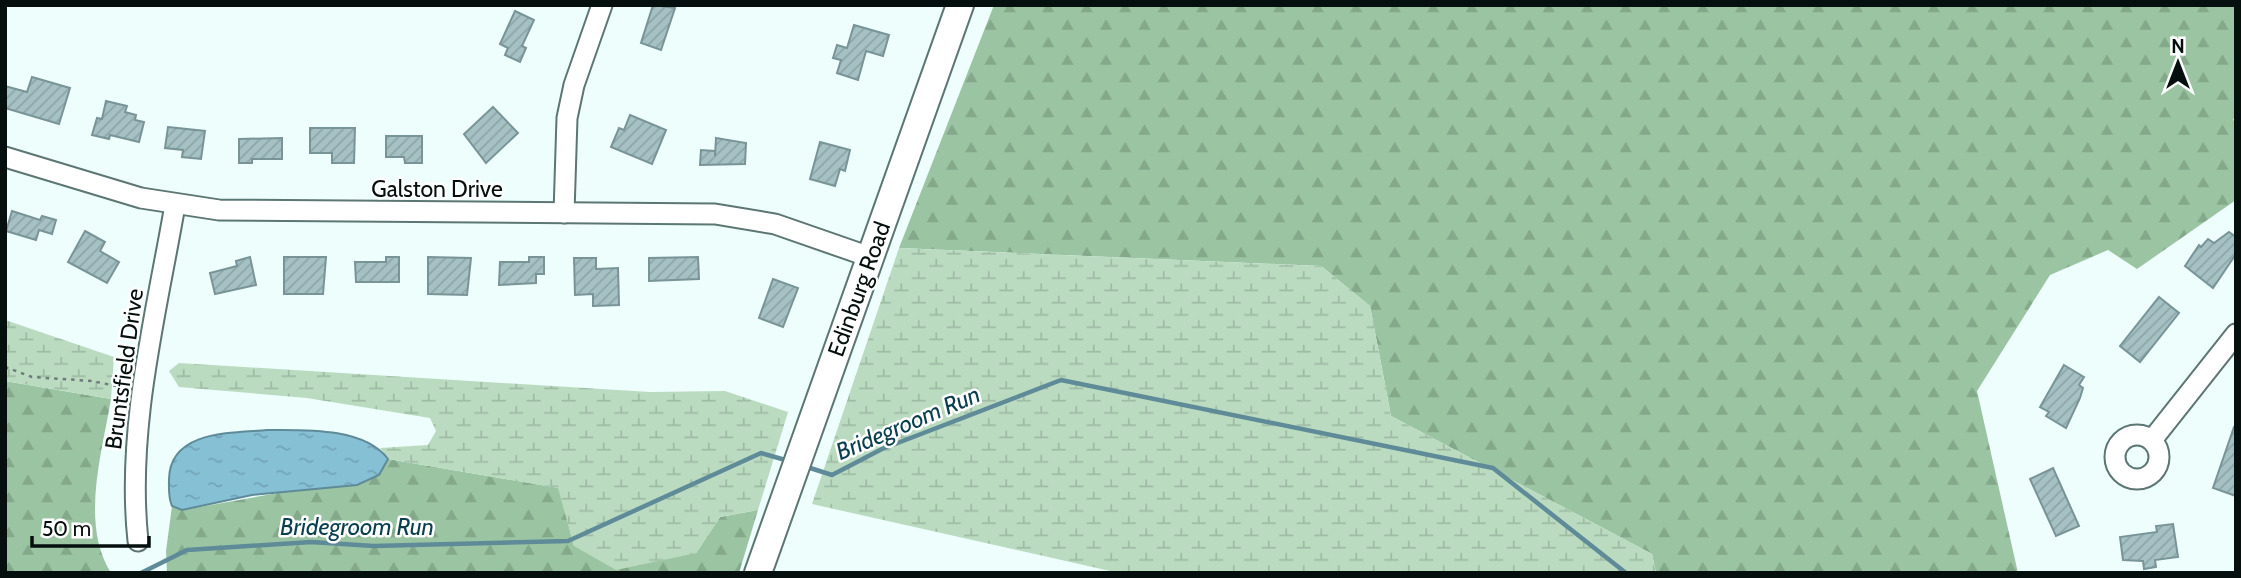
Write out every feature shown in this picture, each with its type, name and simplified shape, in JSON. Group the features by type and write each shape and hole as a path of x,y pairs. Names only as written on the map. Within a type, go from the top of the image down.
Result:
{"main road":[{"name":"Edinburg Road","path":"758,573 960,5"}],"street":[{"path":"564,213 567,118 574,85 602,5"},
{"name":"Galston Drive","path":"5,157 97,187 175,205 276,213 715,214 745,217 870,257"},
{"name":"Bruntsfield Drive","path":"138,541 135,466 138,424 175,205"},
{"path":"2152,440 2236,334"}],"path":[{"path":"5,367 32,377 92,381 121,387 126,401"}],"green space":[{"path":"994,5 2236,5 2236,114 2233,120 2236,122 2236,200 2137,269 2108,250 2050,275 1977,391 2018,573 1656,573 1652,554 1391,416 1370,306 1321,266 899,248"},
{"path":"899,248 1321,266 1370,306 1391,416 1652,554 1656,573 1119,573 812,504"},
{"path":"5,320 114,357 111,399 5,381"},
{"path":"179,363 650,392 725,391 788,412 758,510 720,517 696,553 616,570 574,546 558,488 388,459 380,448 428,445 436,431 430,418 307,398 179,387 169,371"},
{"path":"5,381 111,399 99,465 95,511 102,554 111,573 5,573"},
{"path":"388,459 559,488 574,546 696,553 720,517 758,510 739,573 167,573 166,551 172,506 183,510 379,475"}],"water":[{"path":"267,430 332,432 349,436 364,441 388,459 379,475 357,485 252,495 182,510 172,506 169,479 172,463 180,451 205,437"}],"building":[{"path":"653,5 675,8 661,50 641,43"},
{"path":"515,11 534,20 522,46 526,48 520,62 505,55 508,48 500,44"},
{"path":"854,25 889,35 883,56 866,51 858,80 837,73 841,60 833,58 837,45 847,48"},
{"path":"32,77 70,88 59,124 5,108 5,86 27,92"},
{"path":"106,101 127,106 125,112 136,115 135,120 144,122 139,142 110,135 109,139 92,135 97,118 102,119"},
{"path":"493,107 518,133 486,163 464,134"},
{"path":"630,115 666,130 652,164 611,147 619,128 624,130"},
{"path":"168,127 205,131 201,159 182,157 183,150 165,148"},
{"path":"310,128 355,128 354,163 332,163 332,153 310,153"},
{"path":"386,136 422,136 422,163 405,163 404,157 386,157"},
{"path":"282,138 282,159 252,159 252,163 239,163 239,139"},
{"path":"716,138 746,143 745,164 700,165 701,150 715,151 715,156"},
{"path":"820,142 850,150 845,171 840,169 835,186 810,179"},
{"path":"12,211 40,220 42,216 56,220 52,234 39,230 36,240 6,231"},
{"path":"85,231 105,242 100,251 119,262 107,283 68,262"},
{"path":"2229,232 2236,237 2236,254 2213,288 2185,266 2199,245 2201,247 2208,239 2214,243"},
{"path":"250,257 256,285 215,294 210,273 237,266 236,261"},
{"path":"284,257 326,257 323,294 284,294"},
{"path":"386,257 399,257 399,282 356,282 355,262 386,262"},
{"path":"428,257 471,258 467,295 428,294"},
{"path":"529,257 544,257 544,274 536,274 536,283 499,285 500,262 529,262"},
{"path":"698,257 699,279 649,281 649,258"},
{"path":"574,258 596,258 596,269 618,268 619,305 593,306 593,294 575,295"},
{"path":"773,279 798,288 783,327 759,318"},
{"path":"2159,297 2179,313 2140,362 2120,346"},
{"path":"2064,365 2084,377 2079,385 2083,388 2080,398 2066,428 2046,416 2049,412 2040,407"},
{"path":"2236,427 2236,496 2213,488"},
{"path":"2053,468 2079,526 2056,536 2030,479"},
{"path":"2173,524 2178,557 2155,560 2156,567 2144,569 2143,561 2123,560 2120,537 2157,532 2156,526"}],"waterway":[{"name":"Bridegroom Run","path":"804,466 832,475 882,449 1061,380 1493,468 1626,573"},
{"name":"Bridegroom Run","path":"141,573 187,550 311,542 374,546 568,541 761,453 789,461"}]}
